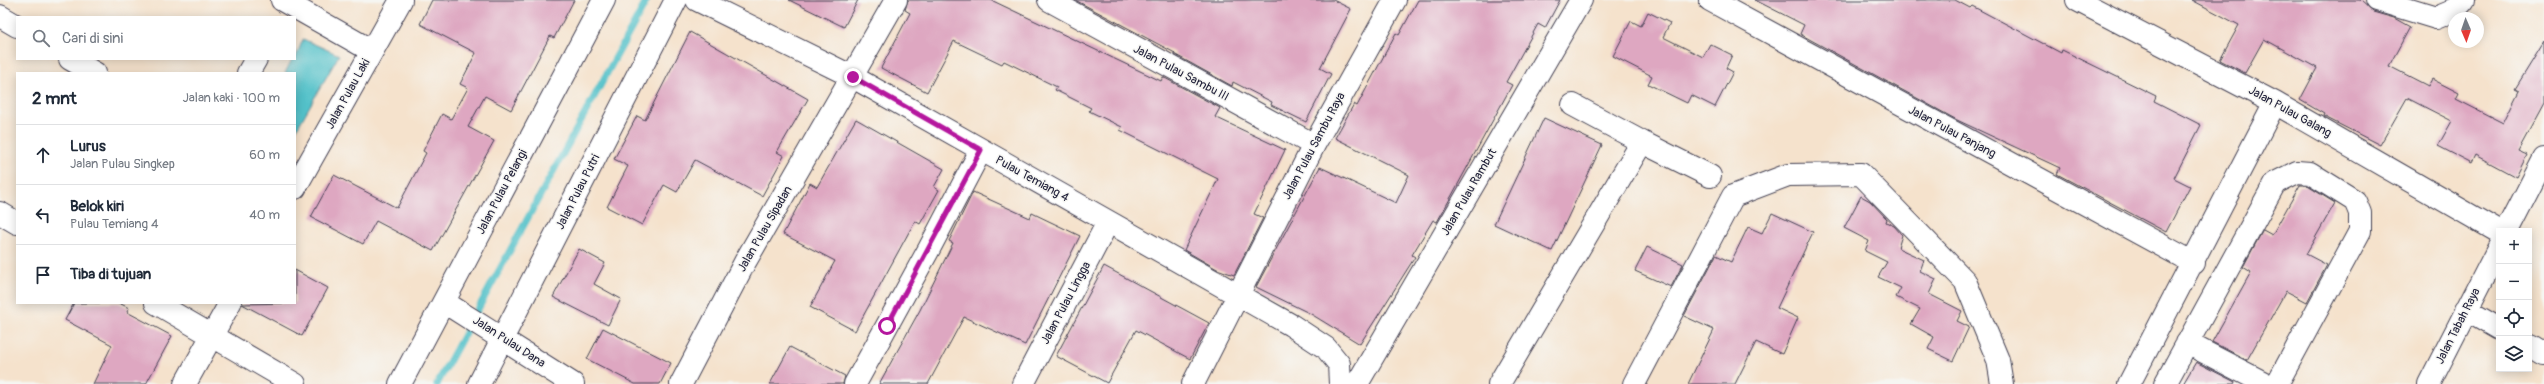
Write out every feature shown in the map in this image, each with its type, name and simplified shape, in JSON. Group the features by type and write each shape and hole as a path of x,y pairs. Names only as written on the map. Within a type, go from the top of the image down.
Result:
{"street":[{"name":"Jalan Pulau Laki","path":"296,186 401,0"},
{"name":"Jalan Pulau Pelangi","path":"400,384 451,305 604,0"},
{"name":"Jalan Pulau Putri","path":"479,384 496,334 676,0"},
{"name":"Pulau Temiang 4","path":"697,0 853,77 1291,325 1326,348 1339,364 1340,384"},
{"name":"Jalan Pulau Sipadan","path":"681,384 745,262 896,0"},
{"name":"Jalan Pulau Sambu III","path":"1049,0 1314,145"},
{"name":"Jalan Pulau Rambut","path":"1357,384 1581,0"},
{"name":"Jalan Pulau Panjang","path":"1710,0 2194,263"},
{"name":"Jalan Pulau Galang","path":"2077,0 2275,103 2496,230"},
{"path":"2377,0 2436,18 2455,10 2464,0"},
{"name":"Jalan Pulau Sambu Raya","path":"1193,384 1237,294 1390,2"},
{"path":"283,7 372,51"},
{"path":"0,16 16,25"},
{"path":"72,60 93,72"},
{"path":"249,72 255,60"},
{"path":"2129,384 2194,263 2275,103"},
{"path":"1574,105 1642,142 1710,176"},
{"path":"1499,384 1642,142"},
{"path":"854,384 930,249 981,150"},
{"path":"2509,228 2544,159"},
{"path":"2166,384 2275,183 2297,172 2310,173 2355,201 2360,213 2360,231 2277,384"},
{"path":"1634,384 1733,196 1788,175 1861,174 1965,281 1998,360 2002,384"},
{"path":"0,213 16,222"},
{"name":"Jalan Pulau Lingga","path":"1023,384 1108,222"},
{"name":"Jalan Tabah Raya","path":"2429,384 2496,253"},
{"path":"158,304 295,384"},
{"path":"185,384 229,304"},
{"name":"Jalan Pulau Dana","path":"451,305 573,384"},
{"path":"2466,310 2496,327"},
{"path":"2187,343 2266,384"},
{"path":"2532,347 2544,354"}],"water":[{"path":"303,39 339,55 296,130 296,72 286,72 292,60 296,60"}],"building":[{"path":"432,0 574,0 554,38 550,36 511,110 485,96 468,127 494,141 433,251 376,221 363,244 311,217 334,175 397,208 426,153 423,151 442,114 451,119 468,88 460,84 476,53 420,24"},
{"path":"789,0 858,0 844,27"},
{"path":"908,0 991,0 1161,81 1163,77 1220,108 1215,117 1285,150 1254,214 1263,218 1234,275 1217,269 1184,250 1218,179 1120,130 1122,127 1089,111 1091,108 1055,90 1057,87 1004,61 1002,64 954,41 927,92 881,68 910,13 905,10"},
{"path":"1075,0 1333,0 1351,9 1320,68 1331,74 1306,122 1271,105 1272,102 1233,82 1232,86 1174,54 1175,53"},
{"path":"1418,0 1560,0 1545,28 1538,24 1506,82 1512,85 1451,197 1437,222 1433,220 1412,255 1415,257 1360,344 1311,314 1256,287 1320,167 1396,203 1409,175 1335,138 1354,104 1357,106 1396,33 1399,35"},
{"path":"1755,0 1955,0 1970,8 1972,6 2061,53 2062,50 2156,96 2154,101 2201,125 2174,178 2190,186 2166,232 2057,174 2060,168 1957,120 1800,34 1804,25"},
{"path":"2192,0 2360,0 2373,12 2394,18 2410,27 2389,66 2428,86 2432,79 2459,93 2456,99 2503,123 2519,91 2515,89 2544,42 2544,103 2518,151 2527,155 2516,177 2475,155 2471,163 2438,146 2452,121 2407,98 2380,145 2323,116 2324,114 2300,100 2317,68 2264,39 2245,73 2220,60 2239,25"},
{"path":"1648,12 1670,23 1663,37 1703,57 1710,44 1732,55 1726,68 1733,72 1715,107 1691,95 1687,103 1648,84 1652,76 1613,56 1631,21 1641,26"},
{"path":"690,32 808,99 777,152 784,156 762,196 695,160 677,192 664,185 642,225 607,207 628,166 614,159 637,116 645,120"},
{"path":"1544,118 1602,145 1552,251 1494,224"},
{"path":"856,119 944,169 934,187 939,190 920,224 915,221 855,331 810,307 835,261 783,234 810,183 817,187"},
{"path":"2300,185 2306,185 2335,203 2306,254 2327,265 2307,302 2286,291 2247,360 2212,342 2251,272 2243,267 2263,230 2272,235"},
{"path":"973,192 1030,218 1032,213 1080,236 1025,345 964,317 928,384 879,384 920,310 953,243 949,241"},
{"path":"1861,196 1870,201 1887,219 1886,222 1894,226 1902,235 1898,248 1924,260 1920,271 1936,279 1929,294 1962,311 1957,321 1969,327 1953,361 1928,349 1934,337 1911,324 1920,309 1896,297 1901,288 1878,277 1887,262 1865,251 1869,241 1844,228"},
{"path":"1772,213 1813,232 1777,308 1798,318 1782,354 1756,342 1735,384 1688,384 1714,330 1684,316 1716,255 1731,262 1748,227 1762,233"},
{"path":"1647,247 1683,264 1671,287 1635,271"},
{"path":"579,249 605,263 594,284 621,299 608,325 553,297"},
{"path":"1104,266 1209,323 1190,359 1136,330 1107,383 1056,356"},
{"path":"296,271 328,288 302,336 242,304 296,304"},
{"path":"73,304 121,304 129,308 127,312 172,336 146,384 93,384 112,345 65,320"},
{"path":"603,328 671,363 660,384 635,384 587,359"},
{"path":"790,347 845,376 843,384 770,384"},
{"path":"2196,362 2235,382 2234,384 2183,384"}],"waterway":[{"path":"437,384 647,0"}],"route":[{"path":"853,77 981,150 930,249 887,326"}]}
